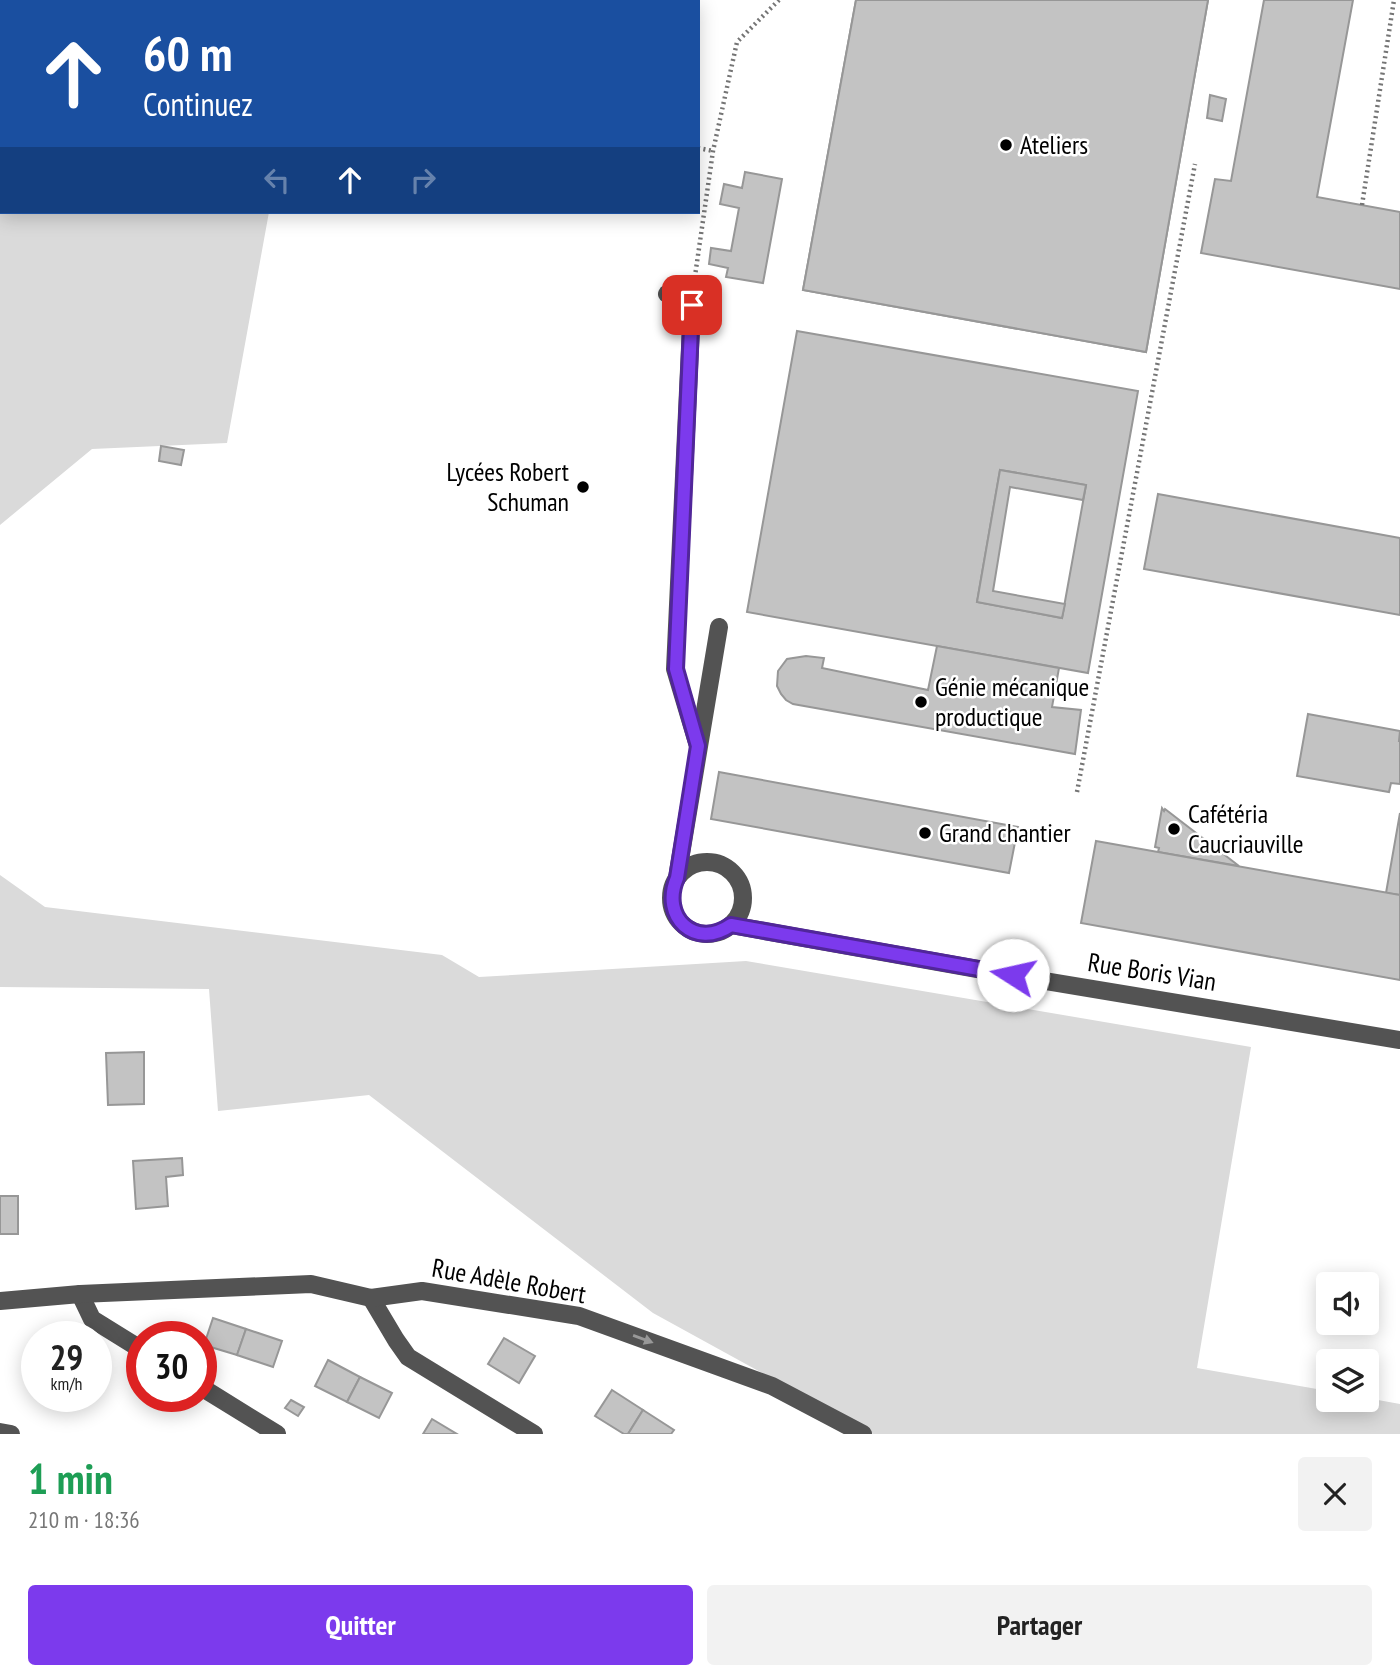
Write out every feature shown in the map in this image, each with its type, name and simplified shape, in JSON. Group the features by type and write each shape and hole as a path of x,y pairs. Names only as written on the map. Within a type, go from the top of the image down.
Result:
{"street":[{"path":"667,294 692,305 676,669 698,746"},
{"path":"677,878 696,863 721,864 739,880 743,904 739,916 722,931 702,934 692,931 677,917 671,898 677,878 719,627"},
{"name":"Rue Boris Vian","path":"731,925 1038,980 1400,1040"},
{"name":"Rue Adèle Robert","path":"0,1301 80,1294 311,1284 371,1298 422,1291 579,1317 772,1385 863,1434"},
{"path":"80,1294 92,1319 126,1340"},
{"path":"371,1298 408,1357 534,1434"},
{"path":"217,1397 277,1434"},
{"path":"0,1432 11,1434"}],"path":[{"path":"694,287 713,151 737,42 779,0"},
{"path":"1362,205 1394,0"},
{"path":"700,148 713,151"},
{"path":"1077,792 1195,164"}],"shaded area":[{"path":"0,214 269,214 227,443 92,449 0,525"},
{"path":"0,875 45,907 442,955 479,977 746,961 1251,1047 1197,1368 1316,1389 1316,1412 1379,1412 1379,1400 1400,1404 1400,1434 873,1434 653,1313 369,1095 218,1111 209,989 0,987"}],"building":[{"name":"Ateliers","path":"856,0 1099,0 1089,56 1160,70 1172,0 1208,0 1146,352 803,290","holes":["1082,92 1154,105 1139,185 1068,172"]},
{"name":"Ateliers","path":"856,0 1208,0 1146,352 803,290"},
{"path":"1264,0 1353,0 1317,197 1400,212 1400,289 1201,253 1215,179 1231,181"},
{"path":"1210,95 1226,99 1222,121 1207,118"},
{"path":"745,172 782,179 763,283 726,277 728,268 709,264 711,248 731,251 739,208 720,204 724,184 742,188"},
{"path":"797,331 1138,391 1088,673 747,612","holes":["1000,470 1086,485 1062,618 977,602"]},
{"path":"161,446 184,450 181,465 159,461"},
{"path":"1000,470 1086,485 1083,500 1010,487 993,591 1065,604 1062,618 977,602"},
{"path":"1158,494 1400,538 1400,615 1144,569"},
{"name":"Génie mécanique productique","path":"937,646 1059,668 1052,707 1081,710 1075,754 793,704 786,700 777,686 778,671 787,659 806,656 824,658 822,668 928,690"},
{"path":"1308,714 1400,731 1400,784 1391,783 1389,792 1297,776"},
{"path":"719,772 1018,827 1009,873 711,819"},
{"name":"Cafétéria Caucriauville","path":"1162,808 1239,866 1158,852 1159,848 1155,847"},
{"path":"1400,813 1400,895 1386,893"},
{"path":"1096,841 1400,895 1400,980 1081,923"},
{"path":"144,1052 144,1104 108,1105 106,1053"},
{"path":"182,1158 183,1175 166,1177 168,1206 136,1209 133,1161"},
{"path":"0,1196 18,1196 18,1234 0,1234"},
{"path":"213,1318 246,1329 237,1355 217,1349 217,1321 212,1321"},
{"path":"246,1329 282,1341 273,1367 237,1355"},
{"path":"504,1338 535,1356 519,1383 488,1364"},
{"path":"328,1360 360,1377 347,1402 315,1386"},
{"path":"360,1377 392,1393 379,1418 347,1402"},
{"path":"612,1390 643,1410 628,1434 595,1416"},
{"path":"291,1400 304,1407 298,1416 285,1408"},
{"path":"643,1410 674,1430 671,1434 628,1434"},
{"path":"432,1419 457,1434 423,1434"}],"place":[{"name":"Ateliers","path":"1006,145"},
{"name":"Lycées Robert Schuman","path":"583,487"},
{"name":"Génie mécanique productique","path":"921,702"},
{"name":"Cafétéria Caucriauville","path":"1174,829"},
{"name":"Grand chantier","path":"925,833"}],"route":[{"path":"692,305 676,669 698,746 677,878 671,898 672,908 684,925 702,934 722,931 731,925 1013,975"}]}
